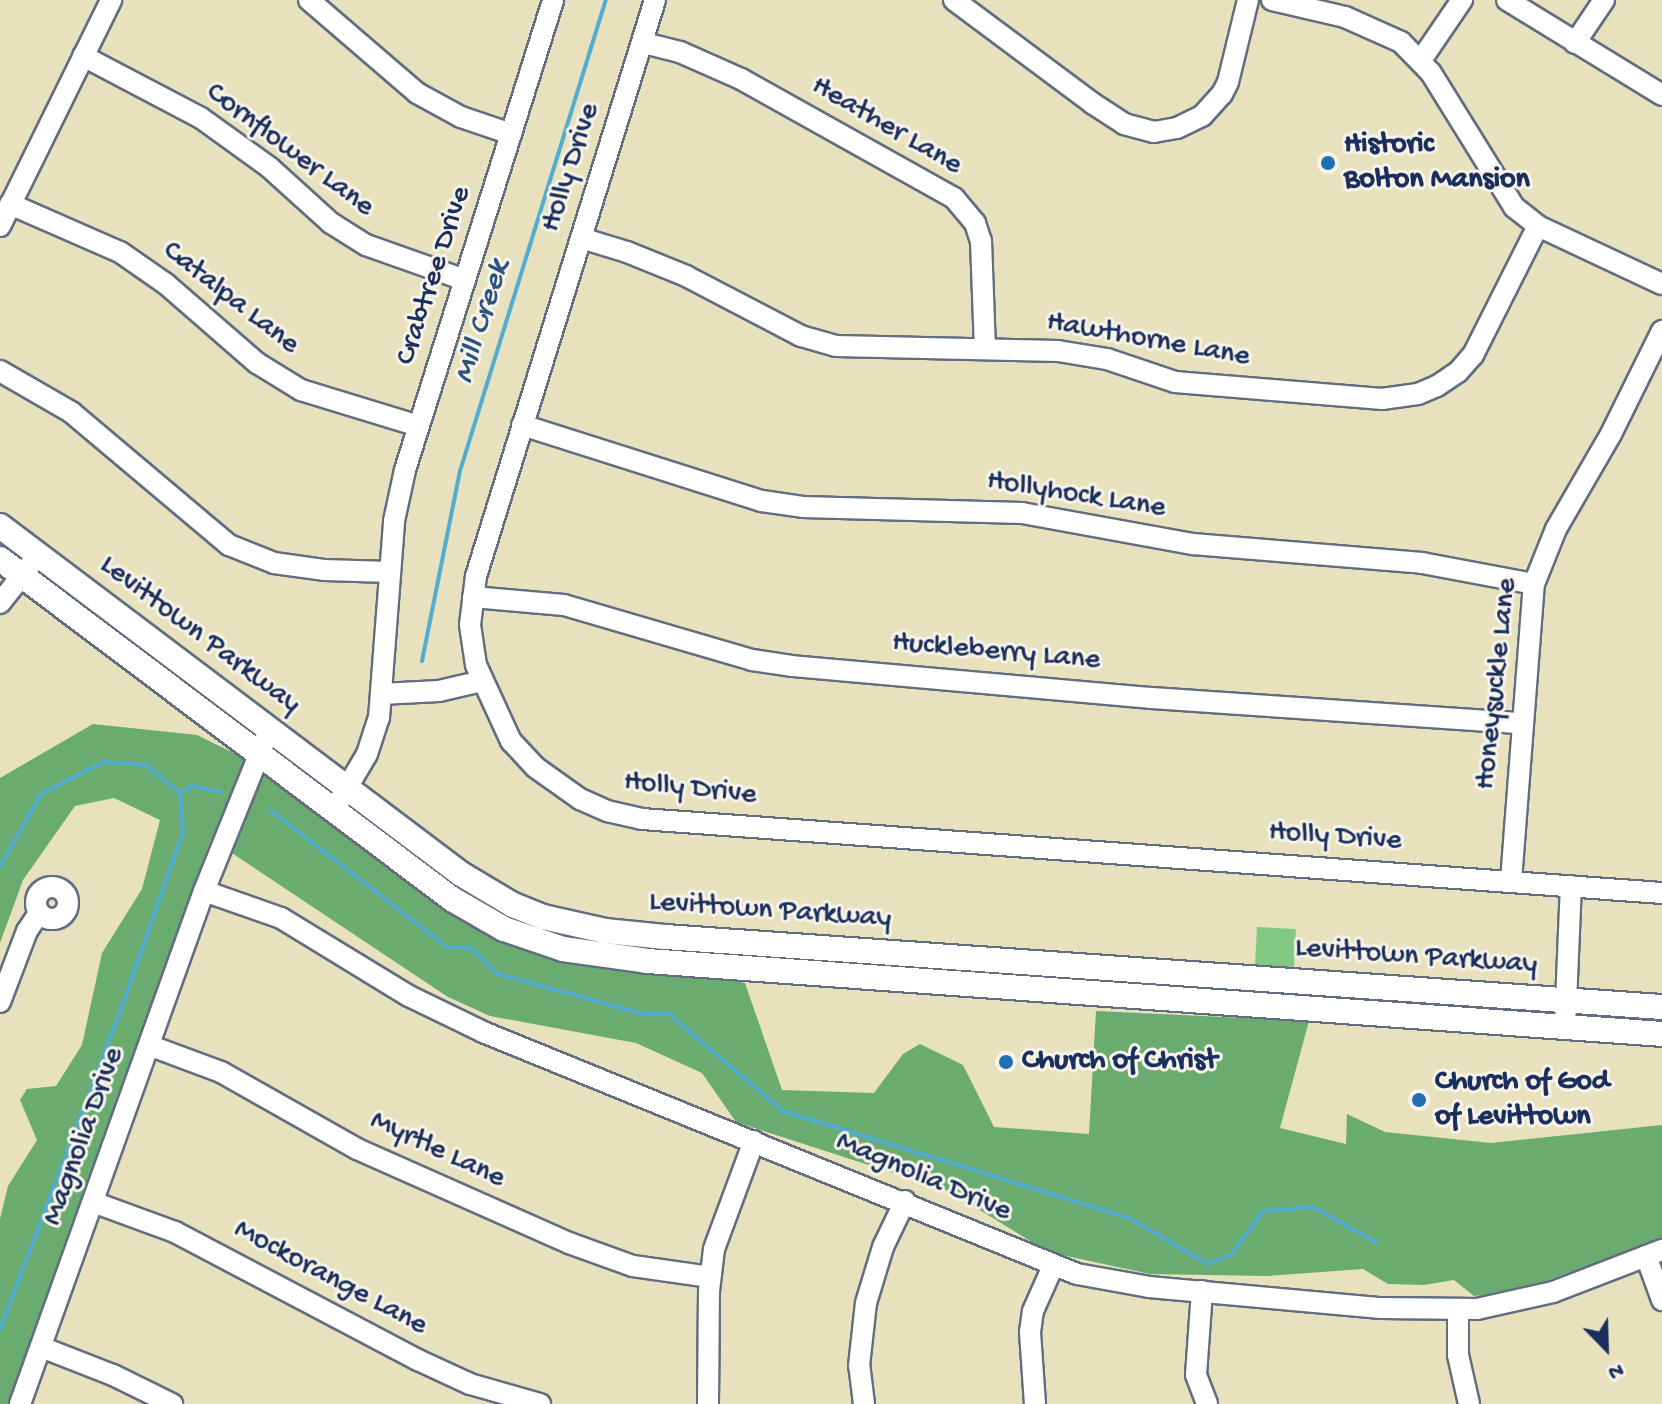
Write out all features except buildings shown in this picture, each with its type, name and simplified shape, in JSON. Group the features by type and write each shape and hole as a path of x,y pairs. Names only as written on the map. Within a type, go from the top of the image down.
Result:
{"main road":[{"name":"Levittown Parkway","path":"0,526 489,893 543,917 578,927 697,939 1662,1007"},
{"name":"Levittown Parkway","path":"0,559 478,915 526,938 599,957 1662,1034"}],"street":[{"path":"0,226 111,0"},
{"path":"309,0 417,93 461,117 511,134"},
{"name":"Crabtree Drive","path":"334,810 373,738 381,694 389,572 400,490 553,0"},
{"name":"Holly Drive","path":"655,0 476,576 472,643 482,681 511,741 535,767 580,799 630,817 1662,893"},
{"path":"954,0 1092,103 1124,124 1154,132 1177,128 1202,116 1222,94 1228,82 1248,0"},
{"path":"1272,0 1345,17 1380,31 1421,60 1514,207 1538,226 1662,284"},
{"path":"1421,60 1462,0"},
{"path":"1507,0 1662,95"},
{"path":"1575,43 1604,0"},
{"name":"Heather Lane","path":"644,43 680,52 741,79 954,198 975,223 981,241 985,349"},
{"name":"Cornflower Lane","path":"83,56 201,118 269,167 331,223 366,245 465,280"},
{"name":"Catalpa Lane","path":"10,204 103,242 130,258 166,284 257,363 301,390 419,426"},
{"name":"Hawthorne Lane","path":"581,238 627,252 686,276 816,342 836,346 1085,354 1175,382 1364,399 1418,394 1449,379 1473,355 1538,226"},
{"name":"Honeysuckle Lane","path":"1511,881 1534,584 1556,529 1611,434 1662,331"},
{"path":"0,371 71,412 229,545 274,563 324,570 389,572"},
{"name":"Hollyhock Lane","path":"522,425 674,476 776,503 803,507 1022,513 1193,544 1422,563 1534,584"},
{"path":"0,603 38,555"},
{"name":"Huckleberry Lane","path":"473,597 564,605 752,660 792,666 1151,698 1522,723"},
{"path":"381,694 439,691 482,681"},
{"name":"Magnolia Drive","path":"20,1404 151,1046 204,891 269,728"},
{"path":"1565,1027 1571,886"},
{"name":"Magnolia Drive","path":"204,891 281,918 442,1014 905,1201 1053,1266 1108,1281 1381,1308 1458,1310 1511,1303 1553,1292 1654,1253"},
{"path":"0,1002 27,931 39,913"},
{"name":"Myrtle Lane","path":"151,1046 212,1068 357,1149 569,1243 633,1266 710,1277"},
{"path":"708,1404 710,1277 724,1217 754,1141"},
{"path":"864,1404 859,1366 866,1303 883,1247 905,1201"},
{"name":"Mockorange Lane","path":"93,1202 175,1232 418,1360 470,1384 540,1404"},
{"path":"1654,1253 1662,1300"},
{"path":"1035,1404 1030,1332 1033,1311 1053,1266"},
{"path":"1202,1291 1196,1375 1207,1404"},
{"path":"1458,1310 1459,1365 1469,1404"},
{"path":"41,1347 113,1375 172,1404"}],"green space":[{"path":"93,724 197,735 246,759 556,957 701,974 745,983 782,1090 874,1093 903,1054 920,1044 963,1065 994,1127 1089,1134 1096,1011 1309,1021 1280,1128 1346,1144 1347,1114 1385,1132 1491,1143 1662,1125 1662,1239 1516,1292 1474,1296 1454,1280 1424,1285 1388,1284 1363,1269 1267,1276 1150,1274 1048,1252 949,1191 736,1122 702,1073 636,1043 490,1016 448,997 211,839 9,1404 0,1404 0,1219 8,1186 37,1140 20,1100 27,1089 56,1086 82,1045 102,953 142,889 160,820 114,798 75,806 23,880 0,943 0,778"},
{"path":"1257,927 1296,929 1294,970 1255,968"}],"waterway":[{"name":"Mill Creek","path":"422,661 460,471 606,0"},
{"path":"0,866 41,794 103,762 146,765 180,793 183,832 120,1012 0,1330"},
{"path":"180,793 192,786 221,792"},
{"path":"270,810 447,947 471,948 498,974 640,1013 669,1014 783,1111 1129,1218 1208,1264 1232,1254 1263,1211 1313,1207 1377,1243"}],"place":[{"name":"Historic Bolton Mansion","path":"1328,163"},
{"name":"Church of Christ","path":"1006,1062"},
{"name":"Church of God of Levittown","path":"1419,1100"}]}
